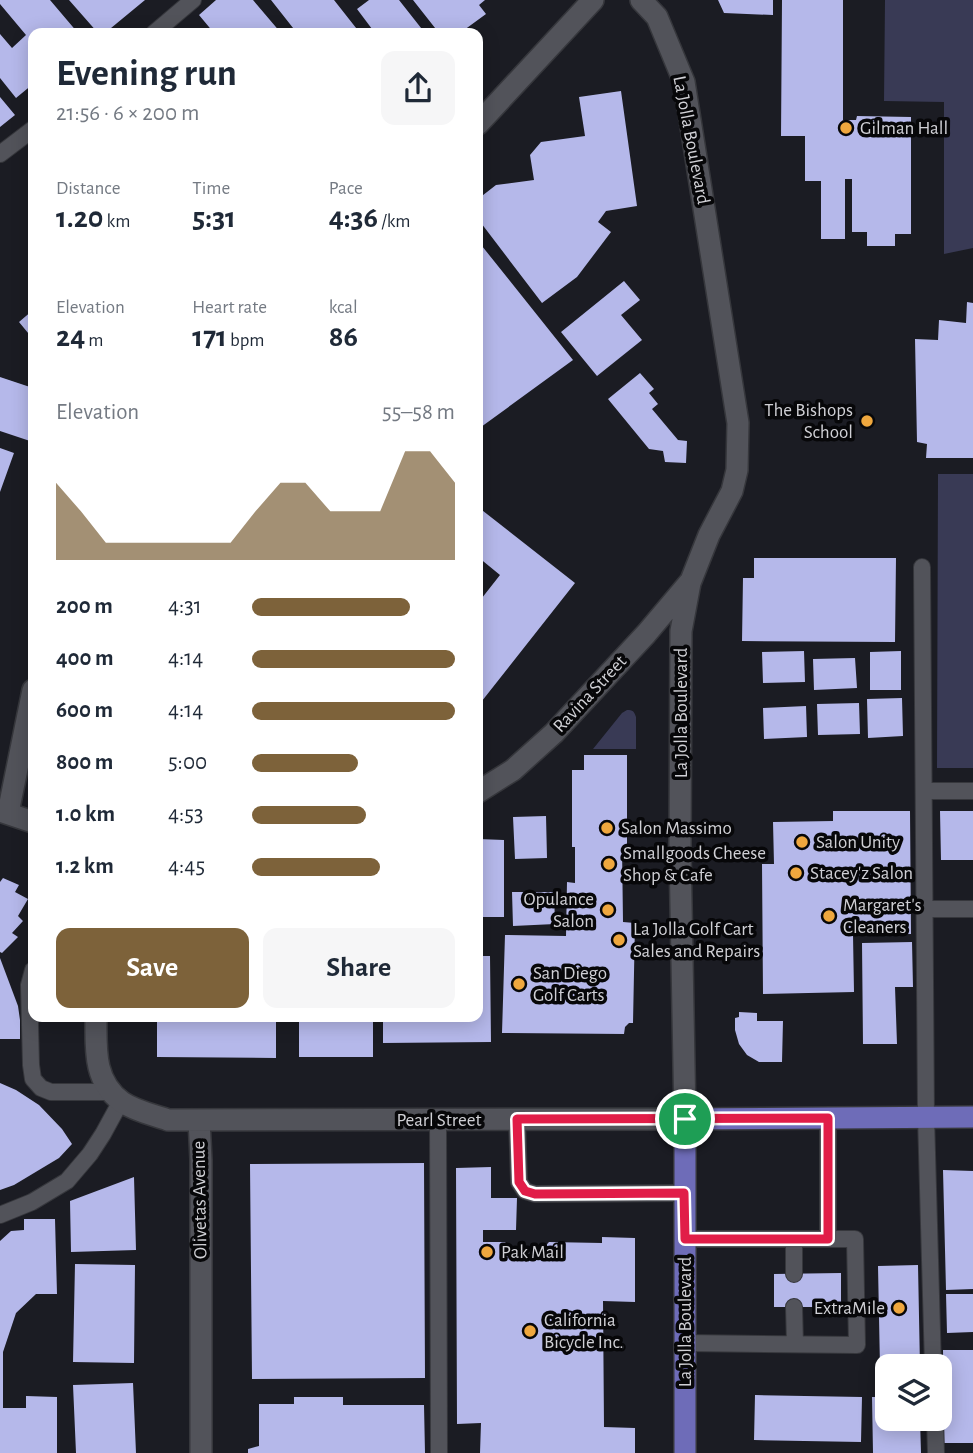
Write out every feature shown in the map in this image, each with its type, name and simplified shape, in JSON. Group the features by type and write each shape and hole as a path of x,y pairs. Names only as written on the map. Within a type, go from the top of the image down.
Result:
{"main road":[{"name":"Pearl Street","path":"685,1119 973,1117"},
{"name":"La Jolla Boulevard","path":"685,1119 685,1453"}],"street":[{"path":"483,119 593,0"},
{"name":"La Jolla Boulevard","path":"641,0 657,18 684,82 738,423 737,470 732,491 709,535 690,583 681,631 680,851 685,1119"},
{"name":"Ravina Street","path":"483,789 513,770 554,733 690,583"},
{"path":"28,711 4,812 28,820"},
{"path":"96,1022 96,1058 103,1078 116,1097"},
{"name":"Olivetas Avenue","path":"116,1097 130,1107 169,1120 199,1120 201,1453"},
{"name":"Pearl Street","path":"199,1120 685,1119"}],"lane":[{"path":"160,28 193,0"},
{"path":"0,154 28,132"},
{"path":"922,567 926,1117 933,1354"},
{"path":"924,791 973,791"},
{"path":"925,909 973,909"},
{"path":"0,1215 32,1202 67,1181 103,1135 116,1097 51,1092 41,1088 33,1079 30,1022"},
{"path":"828,1118 828,1239"},
{"path":"517,1119 519,1182 525,1191 535,1194 684,1193"},
{"path":"438,1120 439,1453"},
{"path":"685,1239 855,1239 857,1345 685,1343"},
{"path":"794,1239 794,1274"},
{"path":"794,1307 794,1344"},
{"path":"935,1431 936,1453"}],"shaded area":[{"path":"885,0 973,0 973,248 944,254 944,102 884,101"},
{"path":"938,474 973,474 973,768 937,768"},
{"path":"633,711 636,717 636,749 593,749 622,713"}],"building":[{"path":"0,0 50,0 74,28 28,28 28,88 16,98 0,78 0,34 12,48 26,35 0,4"},
{"path":"69,0 145,0 111,28 94,28"},
{"path":"216,0 253,0 277,28 210,28 199,15"},
{"path":"271,0 334,0 356,28 293,28"},
{"path":"369,0 399,0 421,28 371,28 357,9"},
{"path":"413,0 485,0 479,5 486,14 467,28 435,28"},
{"path":"718,0 773,0 773,15 724,13"},
{"name":"Gilman Hall","path":"782,0 843,0 843,120 856,120 857,116 911,117 911,234 895,234 895,246 867,246 867,232 852,232 852,179 845,179 845,239 821,239 821,181 805,181 805,136 781,136"},
{"path":"621,91 637,206 606,211 598,222 611,232 577,277 542,303 483,226 483,195 496,185 534,180 530,155 541,142 585,136 579,97"},
{"path":"0,97 15,115 0,127"},
{"path":"483,247 573,360 483,426"},
{"path":"624,281 640,300 621,315 642,340 597,376 561,332"},
{"path":"967,302 973,303 973,458 926,458 927,444 917,442 915,339 938,340 939,320 966,323"},
{"path":"28,314 28,333 19,322"},
{"path":"640,373 654,389 649,393 658,404 652,409 678,440 687,441 686,463 665,462 663,451 649,449 608,399"},
{"path":"0,377 28,386 28,440 0,431"},
{"path":"0,448 14,453 0,492"},
{"path":"483,511 575,583 483,700 483,597 500,575 483,561"},
{"path":"754,558 896,558 895,642 742,641 743,578 754,578"},
{"path":"804,651 805,682 763,683 762,652"},
{"path":"901,651 901,690 870,690 870,652"},
{"path":"855,658 857,688 814,690 813,659"},
{"path":"902,698 903,736 868,738 867,699"},
{"path":"859,703 860,734 818,735 817,704"},
{"path":"806,706 807,737 764,739 763,708"},
{"path":"584,755 627,755 627,847 622,847 623,922 635,923 633,1023 625,1027 624,1034 502,1033 505,935 566,936 567,882 575,883 572,770 584,770"},
{"path":"833,811 910,811 911,934 853,935 854,992 763,994 762,864 774,864 773,822 833,821"},
{"path":"940,811 973,811 973,860 941,860"},
{"path":"546,816 547,858 515,859 513,817"},
{"path":"483,839 504,840 504,917 483,917"},
{"path":"3,878 19,885 15,892 28,899 18,916 23,921 12,933 18,937 2,953 0,882"},
{"path":"512,892 554,892 555,924 513,926"},
{"path":"912,942 913,987 895,987 897,1044 863,1044 862,943"},
{"path":"483,956 490,956 491,1042 383,1043 383,1022 483,1022"},
{"path":"0,958 18,1006 20,1039 0,1039"},
{"path":"739,1012 757,1013 757,1021 783,1021 782,1062 759,1062 747,1055 739,1044 735,1030 735,1018 739,1017"},
{"path":"157,1022 276,1022 276,1058 157,1057"},
{"path":"299,1022 373,1022 373,1057 299,1057"},
{"path":"0,1083 39,1105 72,1144 59,1158 14,1185 0,1190"},
{"path":"424,1163 425,1378 252,1379 250,1164"},
{"path":"491,1167 491,1198 517,1198 516,1230 483,1230 483,1242 505,1242 511,1249 542,1250 549,1242 602,1243 602,1237 635,1238 635,1302 603,1301 604,1427 635,1428 635,1453 480,1453 481,1423 457,1424 456,1168"},
{"path":"943,1170 973,1171 973,1289 946,1290"},
{"path":"134,1177 136,1250 71,1252 70,1201"},
{"path":"24,1219 55,1219 57,1294 36,1294 16,1313 3,1352 3,1408 26,1408 26,1396 57,1397 57,1453 0,1453 0,1241 11,1231 24,1230"},
{"path":"75,1264 135,1265 134,1363 73,1362"},
{"name":"ExtraMile","path":"918,1265 920,1354 880,1354 878,1266"},
{"path":"841,1273 841,1307 774,1307 774,1274"},
{"path":"946,1294 973,1294 973,1332 947,1333"},
{"path":"943,1350 973,1350 973,1443 944,1443 944,1431 952,1431 952,1354 943,1354"},
{"path":"133,1383 136,1453 76,1453 73,1385"},
{"path":"755,1395 862,1397 861,1442 754,1440"},
{"path":"294,1397 343,1397 343,1405 424,1405 425,1453 248,1453 248,1449 259,1446 259,1404 294,1404"},
{"path":"872,1397 875,1397 875,1431 920,1431 921,1453 873,1453"}],"place":[{"name":"Gilman Hall","path":"846,128"},
{"name":"The Bishops School","path":"867,421"},
{"name":"Salon Massimo","path":"607,828"},
{"name":"Salon Unity","path":"802,842"},
{"name":"Smallgoods Cheese Shop & Cafe","path":"609,864"},
{"name":"Stacey'z Salon","path":"796,873"},
{"name":"Opulance Salon","path":"608,910"},
{"name":"Margaret's Cleaners","path":"829,916"},
{"name":"La Jolla Golf Cart Sales and Repairs","path":"619,940"},
{"name":"San Diego Golf Carts","path":"519,984"},
{"name":"Pak Mail","path":"487,1252"},
{"name":"ExtraMile","path":"899,1308"},
{"name":"California Bicycle Inc.","path":"530,1331"}],"route":[{"path":"828,1118 828,1239 685,1239 684,1193 535,1194 525,1191 519,1182 517,1119 685,1119 828,1118"}]}
